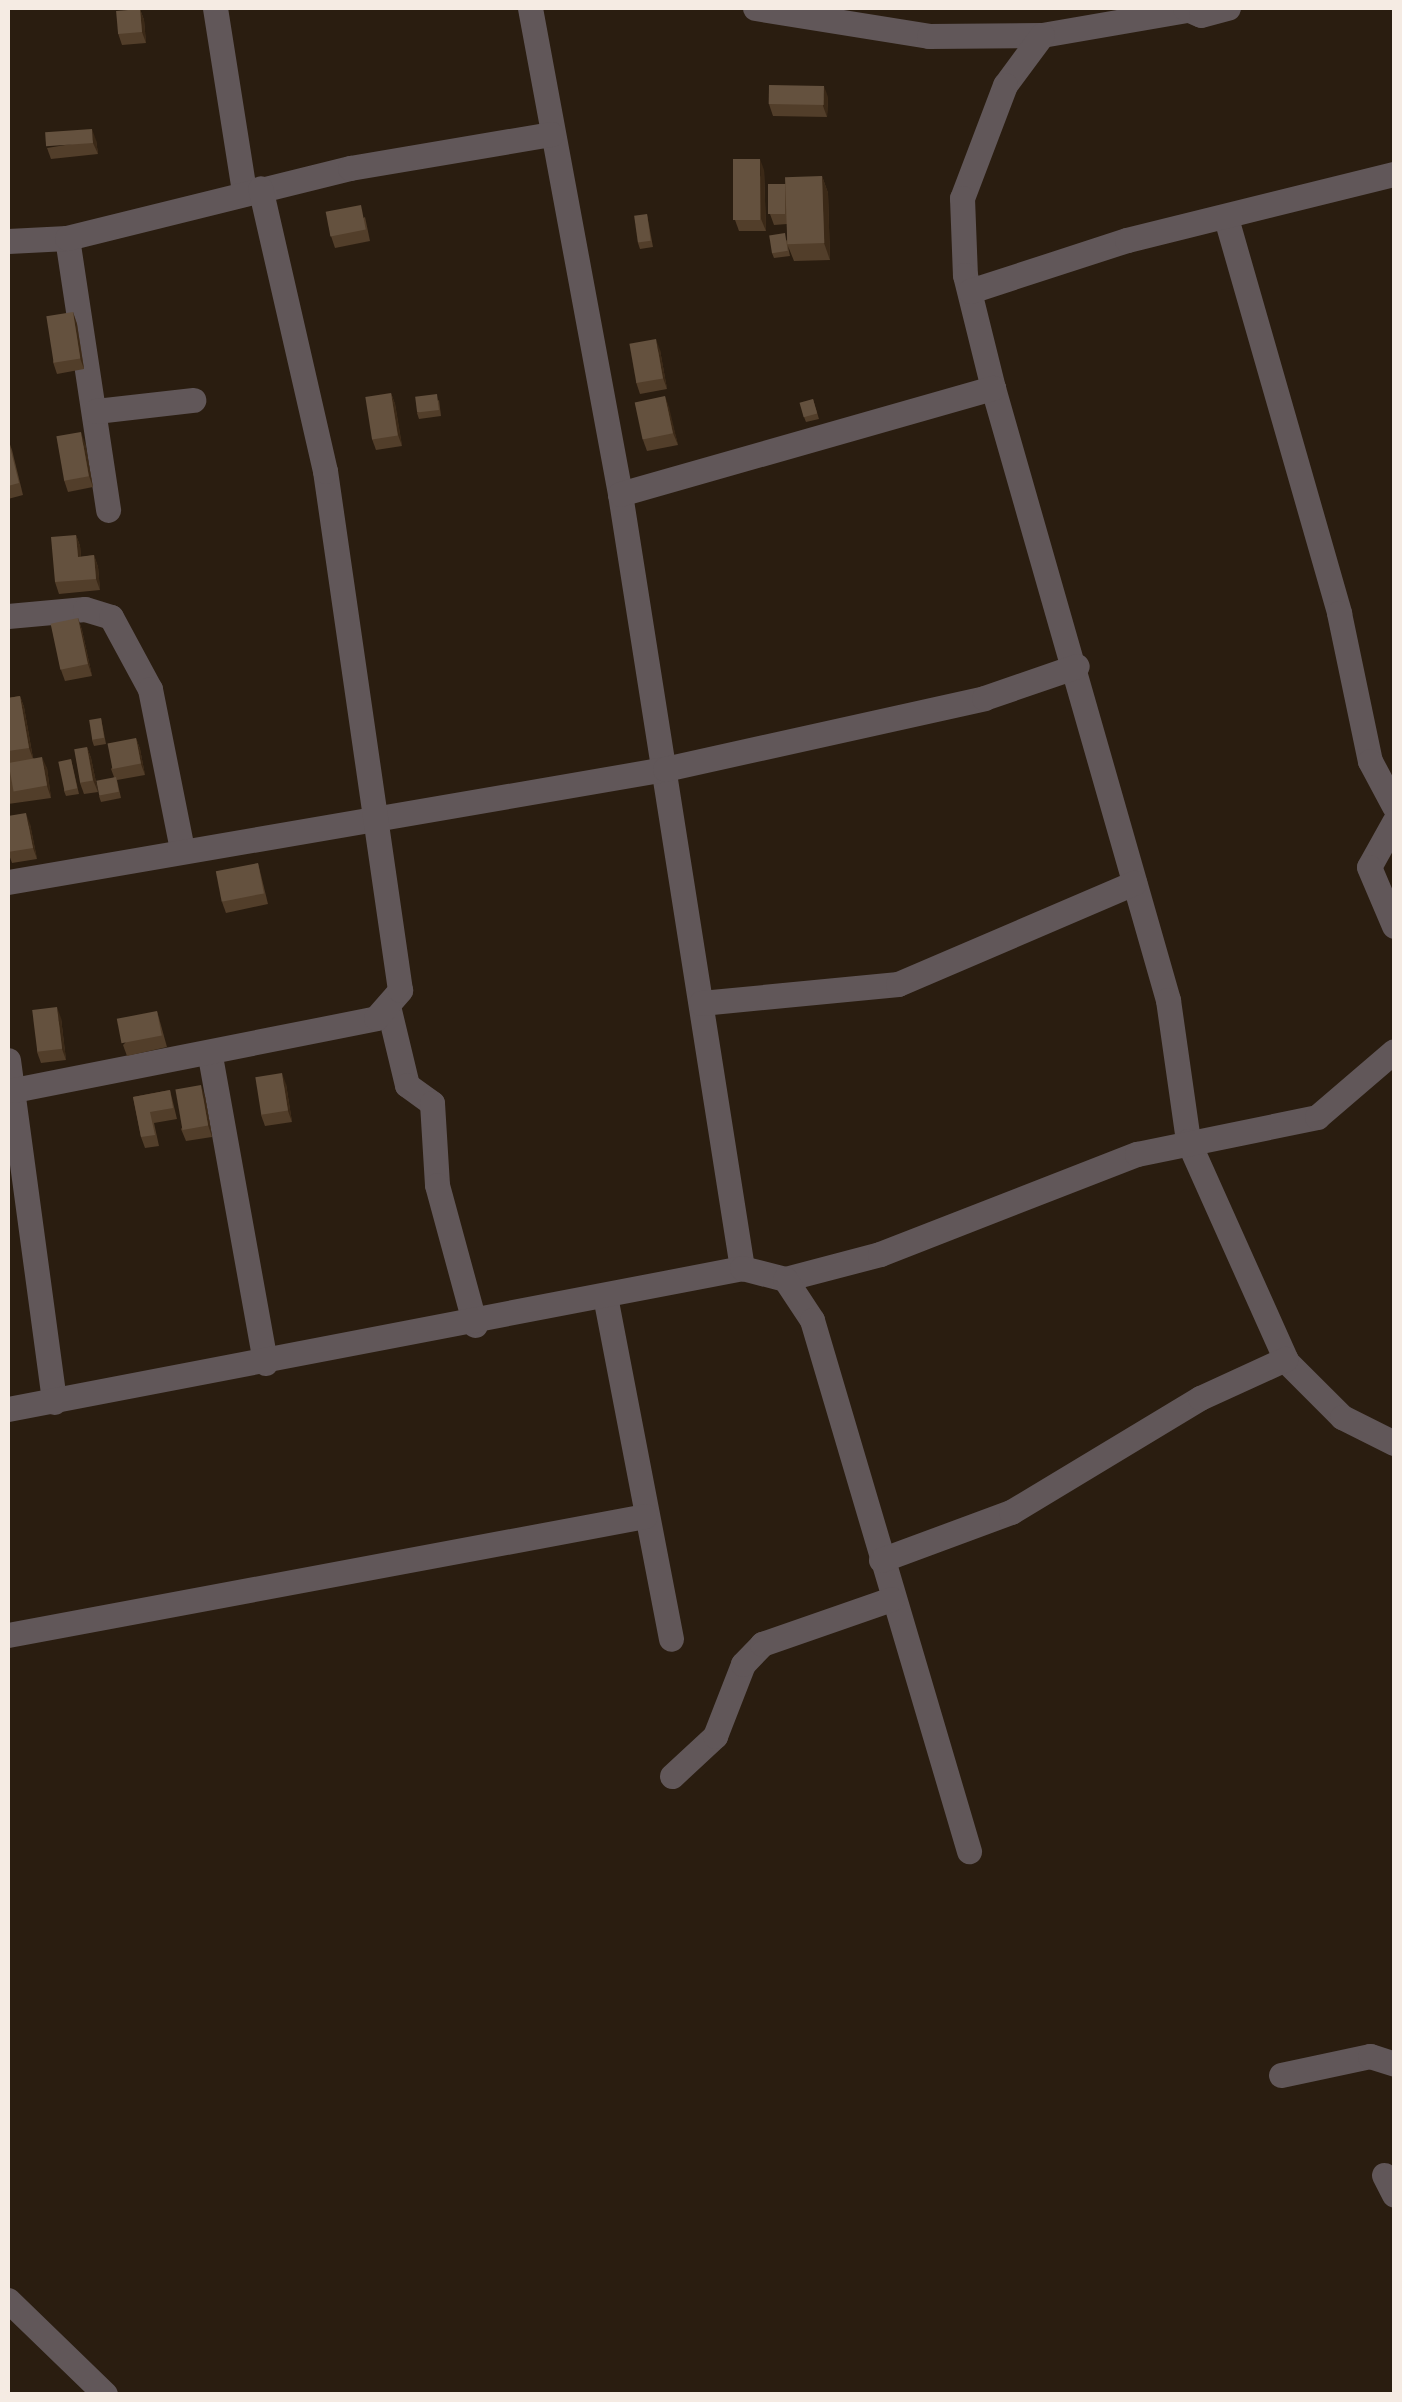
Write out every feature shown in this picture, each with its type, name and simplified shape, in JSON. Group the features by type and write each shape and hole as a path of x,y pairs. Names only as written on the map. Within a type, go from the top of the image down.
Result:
{"street":[{"path":"216,8 252,190 325,472 400,990 389,1010 407,1084 432,1103 437,1185 474,1325"},
{"path":"530,8 620,494 742,1268"},
{"path":"755,8 929,36 1042,35 1186,9 1228,8"},
{"path":"1042,35 1005,85 962,198 970,292 993,388 1077,666 1168,1000 1188,1140 1285,1359 1342,1416 1394,1444"},
{"path":"8,242 68,238 252,190 551,134"},
{"path":"970,292 1394,174"},
{"path":"1226,218 1339,612 1370,760 1394,806"},
{"path":"68,238 108,510"},
{"path":"620,494 993,388"},
{"path":"96,411 193,400"},
{"path":"8,616 85,609 110,616 150,689 182,849"},
{"path":"8,882 376,812 666,769 984,698 1077,666"},
{"path":"1394,822 1369,867 1394,926"},
{"path":"701,1003 898,984 1134,883"},
{"path":"14,1090 210,1056 389,1010"},
{"path":"8,1409 474,1325 742,1268 785,1279 880,1254 1079,1172 1188,1140 1318,1117 1394,1050"},
{"path":"210,1056 266,1363"},
{"path":"8,1060 54,1402"},
{"path":"785,1279 812,1320 891,1599 969,1851"},
{"path":"605,1296 672,1639"},
{"path":"881,1560 1011,1512 1200,1398 1285,1359"},
{"path":"8,1635 646,1516"},
{"path":"672,1776 716,1736 743,1664 762,1644 891,1599"},
{"path":"1281,2075 1370,2056 1394,2064"},
{"path":"8,2300 105,2394"}],"building":[{"path":"140,9 142,32 118,34 116,11"},
{"path":"769,85 824,86 824,105 769,104"},
{"path":"92,129 93,143 46,146 45,132"},
{"path":"733,159 760,159 760,220 733,220"},
{"path":"822,176 824,243 787,244 785,177"},
{"path":"768,184 785,184 785,214 768,214"},
{"path":"361,205 366,230 330,236 326,212"},
{"path":"647,214 651,241 638,243 634,216"},
{"path":"785,233 788,251 772,253 769,236"},
{"path":"73,312 80,358 54,363 46,316"},
{"path":"656,339 663,378 636,383 629,344"},
{"path":"391,393 398,435 372,440 365,397"},
{"path":"437,394 439,410 417,413 415,397"},
{"path":"665,396 673,433 643,440 635,402"},
{"path":"813,399 817,413 804,417 800,403"},
{"path":"81,432 89,476 64,481 56,436"},
{"path":"8,439 19,483 8,486"},
{"path":"76,535 78,557 94,555 96,579 55,582 51,537"},
{"path":"78,618 88,664 60,670 51,624"},
{"path":"20,696 29,748 8,751 8,698"},
{"path":"101,718 104,738 92,740 89,720"},
{"path":"136,738 141,764 112,769 108,744"},
{"path":"87,747 93,780 80,783 74,749"},
{"path":"42,757 47,786 14,791 9,763"},
{"path":"71,759 77,788 65,791 58,762"},
{"path":"116,777 119,792 99,796 96,781"},
{"path":"26,813 33,848 8,852 8,816"},
{"path":"258,863 264,893 222,902 216,871"},
{"path":"57,1007 62,1049 37,1052 32,1010"},
{"path":"157,1011 162,1036 122,1043 117,1019"},
{"path":"282,1073 288,1111 261,1115 255,1077"},
{"path":"201,1085 208,1125 183,1130 175,1090"},
{"path":"170,1090 173,1108 150,1112 155,1135 141,1137 133,1097"}]}
